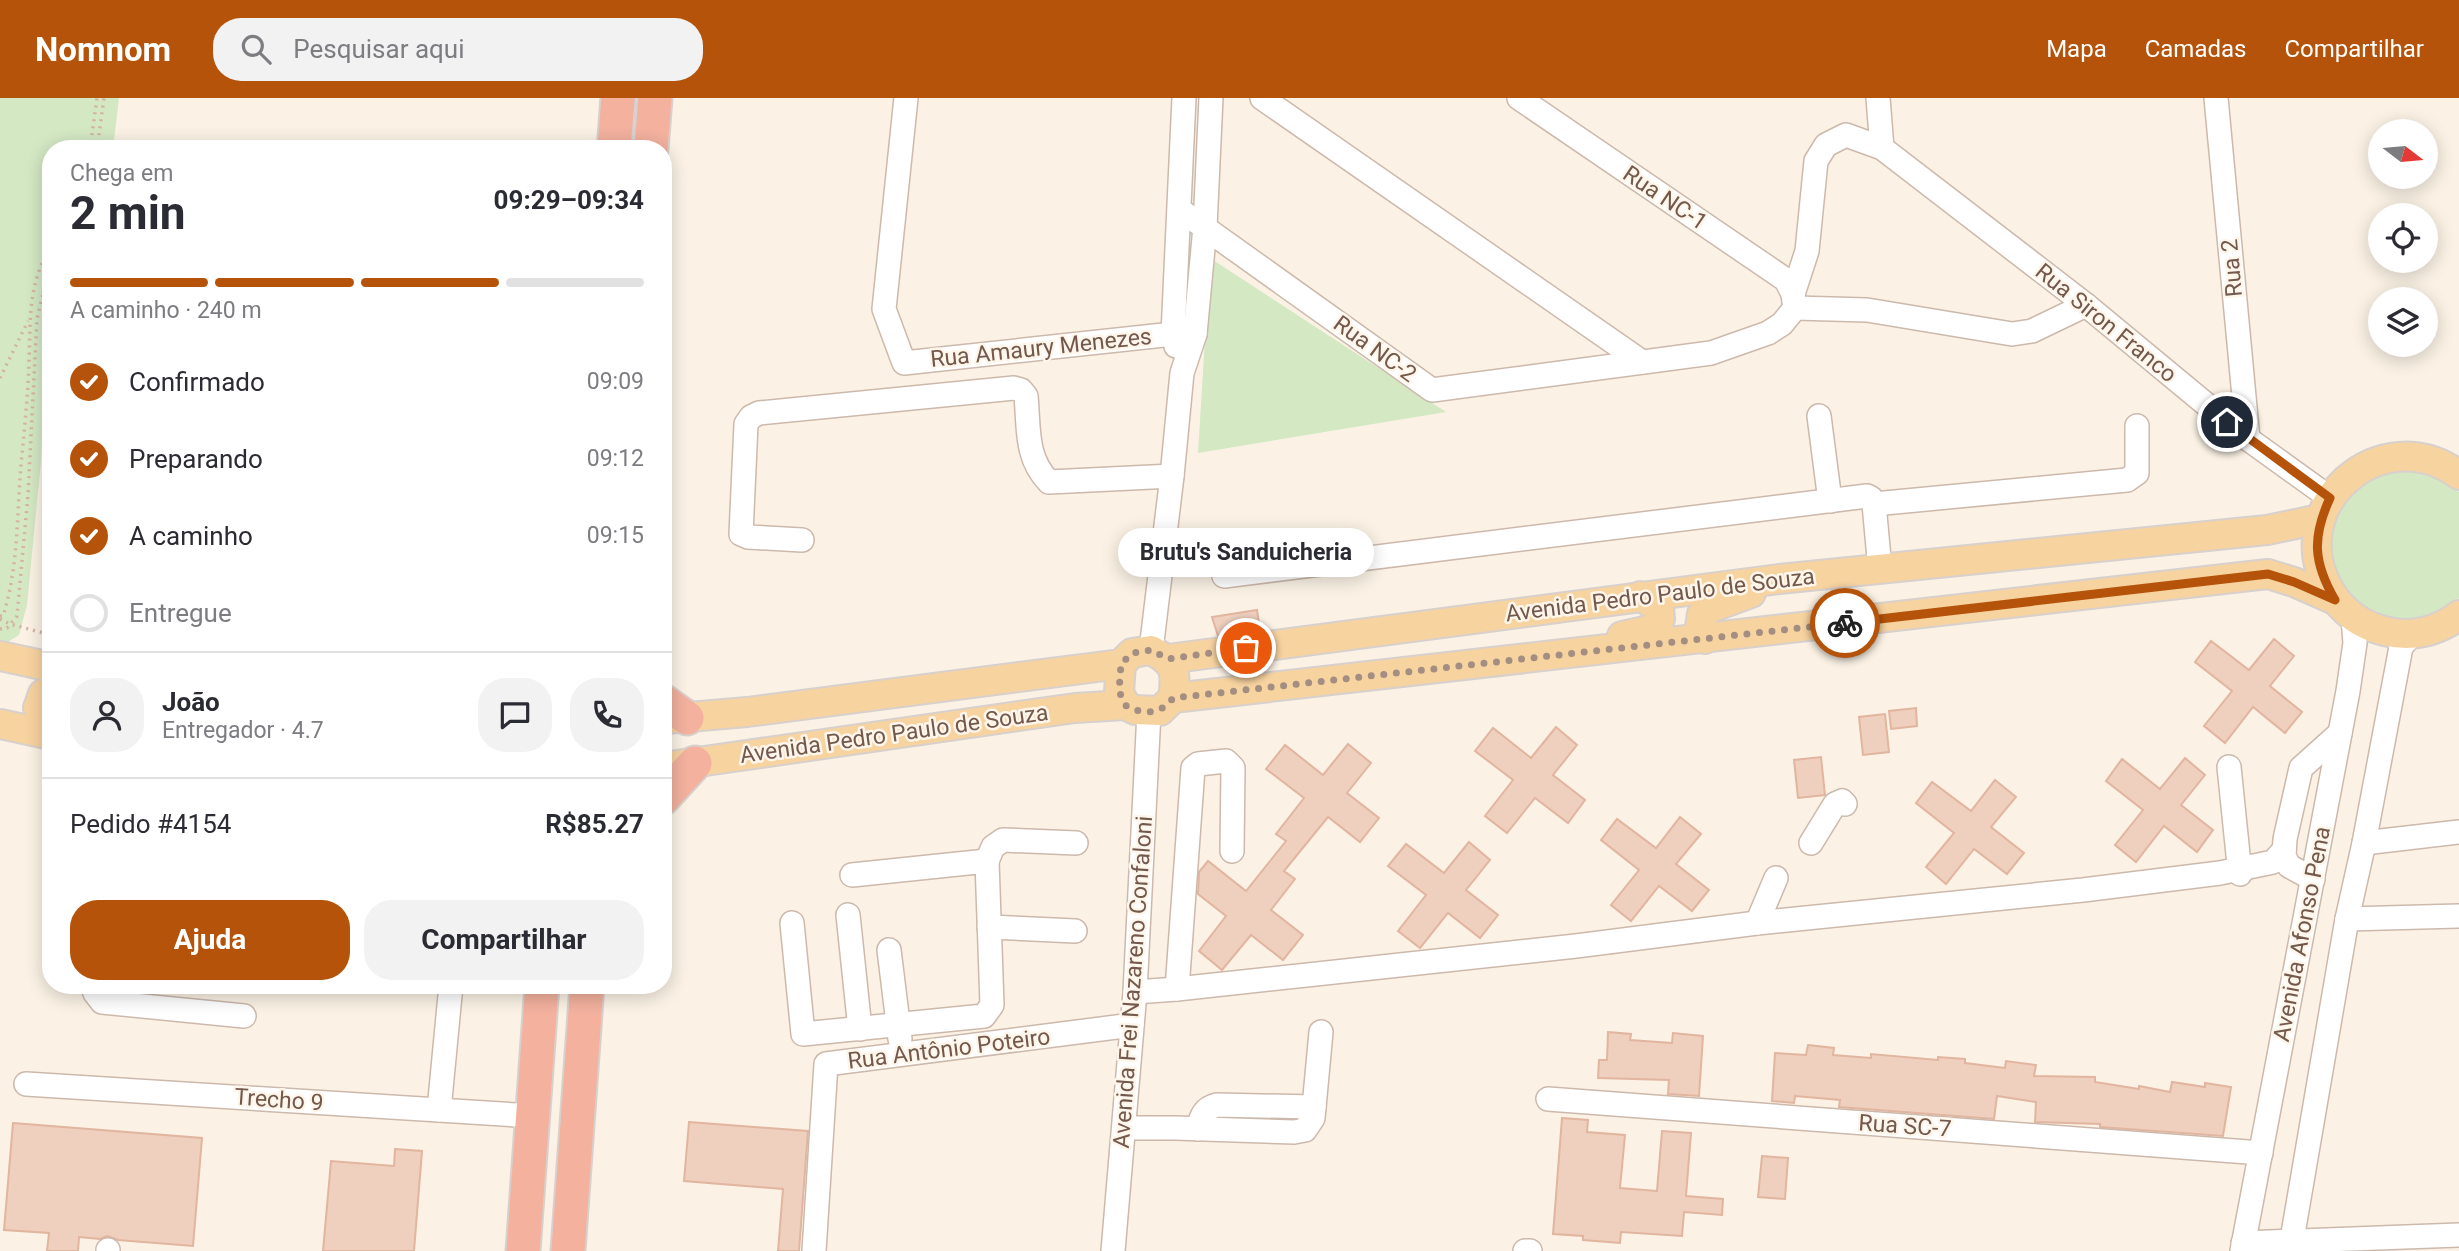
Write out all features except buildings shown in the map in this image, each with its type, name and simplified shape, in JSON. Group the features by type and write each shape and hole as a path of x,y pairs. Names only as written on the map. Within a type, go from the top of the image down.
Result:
{"highway":[{"path":"615,140 618,98"},
{"path":"652,140 655,98"},
{"path":"523,1251 541,994"},
{"path":"568,1251 586,994"}],"main road":[{"path":"2344,609 2324,582 2318,562 2316,540 2325,509 2347,477 2370,463 2396,456 2422,457 2447,466 2459,475"},
{"name":"Avenida Pedro Paulo de Souza","path":"1159,654 1779,579 2267,530 2325,509"},
{"name":"Avenida Pedro Paulo de Souza","path":"1173,698 2268,574 2294,582 2371,627 2391,633 2459,636"},
{"path":"1705,639 1700,627 1702,614 1779,579"},
{"path":"1606,648 1617,638 1653,629 1660,619 1659,608 1640,596"},
{"path":"2420,633 2451,621 2459,614"},
{"path":"1132,653 1159,654 1175,672 1173,698 1160,710 1137,709 1119,691 1121,664 1132,653"},
{"path":"0,656 42,665"},
{"name":"Avenida Pedro Paulo de Souza","path":"672,713 1121,664"},
{"path":"42,697 38,708 42,717"},
{"name":"Avenida Pedro Paulo de Souza","path":"679,765 1074,708 1137,709"},
{"path":"0,724 42,733"}],"street":[{"name":"Rua Amaury Menezes","path":"906,98 884,309 904,363 1184,334"},
{"path":"1159,654 1184,334 1180,210 1184,98"},
{"path":"1184,334 1205,227 1211,98"},
{"path":"1262,98 1642,362"},
{"name":"Rua NC-1","path":"1519,98 1786,280 1794,301"},
{"path":"1878,98 1882,148"},
{"name":"Rua 2","path":"2216,98 2248,439"},
{"name":"Rua Siron Franco","path":"1794,301 1807,251 1816,161 1826,145 1846,135 1882,148 2086,306 2248,439 2325,509"},
{"name":"Rua NC-2","path":"1180,210 1432,390 1711,353 1757,337 1782,324 1794,301"},
{"path":"1794,301 2012,334 2032,331 2086,306"},
{"path":"802,540 748,537 741,534 746,424 751,417 759,413 1014,388 1027,396 1031,453 1037,471 1049,482 1172,476"},
{"path":"1819,416 1830,501"},
{"path":"1874,504 2127,480 2137,473 2137,426"},
{"path":"1224,576 1867,496 1874,504 1880,569"},
{"name":"Avenida Afonso Pena","path":"2243,1247 2261,1153 2297,866 2340,733 2355,643 2344,609"},
{"name":"Avenida Afonso Pena","path":"2290,1246 2347,919 2401,646 2420,633"},
{"name":"Avenida Frei Nazareno Confaloni","path":"1113,1251 1136,992 1137,709"},
{"path":"2297,866 2285,839 2301,768 2340,733"},
{"path":"1177,989 1193,768 1198,764 1226,761 1233,768 1232,851"},
{"path":"2229,767 2233,872"},
{"path":"1811,843 1835,804 1842,801 1844,804"},
{"path":"2364,843 2459,832"},
{"path":"792,923 803,1034 984,1016 992,1005 987,860 993,848 1003,840 1076,843"},
{"path":"852,875 987,860"},
{"path":"1136,992 1576,946 1756,923 1917,908 2233,872 2273,862 2297,866"},
{"path":"1756,923 1776,878"},
{"path":"848,915 860,1028"},
{"path":"2347,919 2459,916"},
{"path":"989,927 1075,931"},
{"path":"889,950 902,1056"},
{"path":"96,994 103,1002 244,1016"},
{"path":"439,1110 449,994"},
{"name":"Rua Antônio Poteiro","path":"814,1251 826,1064 1132,1025"},
{"path":"1124,1128 1198,1129 1203,1112 1217,1105 1314,1107 1321,1032"},
{"name":"Trecho 9","path":"26,1084 533,1116"},
{"name":"Rua SC-7","path":"1548,1099 2261,1153"},
{"path":"2243,1247 2459,1235"},
{"path":"1525,1251 1530,1251"}],"path":[{"path":"91,140 97,98"},
{"path":"98,140 104,98"},
{"path":"42,267 32,289 29,319 29,360 10,596 3,616 0,617 10,624 42,633"},
{"path":"0,629 7,628 18,616 37,318 42,299"},
{"path":"0,378 29,319"}],"green space":[{"path":"0,98 119,98 114,140 42,140 41,461 27,605 19,635 8,642 0,640"},
{"path":"1210,258 1446,412 1198,453"},
{"path":"2411,469 2437,477 2459,492 2459,598 2448,607 2424,618 2399,621 2373,615 2349,598 2341,588 2336,577 2331,544 2332,526 2338,510 2359,486 2392,472"}],"way so far":[{"path":"1246,648 1168,659 1151,650 1132,653 1121,664 1119,691 1125,705 1149,712 1160,710 1173,698 1845,623"}],"place":[{"name":"Brutu's Sanduicheria","path":"1246,648"}],"route":[{"path":"1845,623 2268,574 2335,600 2324,582 2318,562 2316,540 2320,519 2330,498 2227,422"}]}
